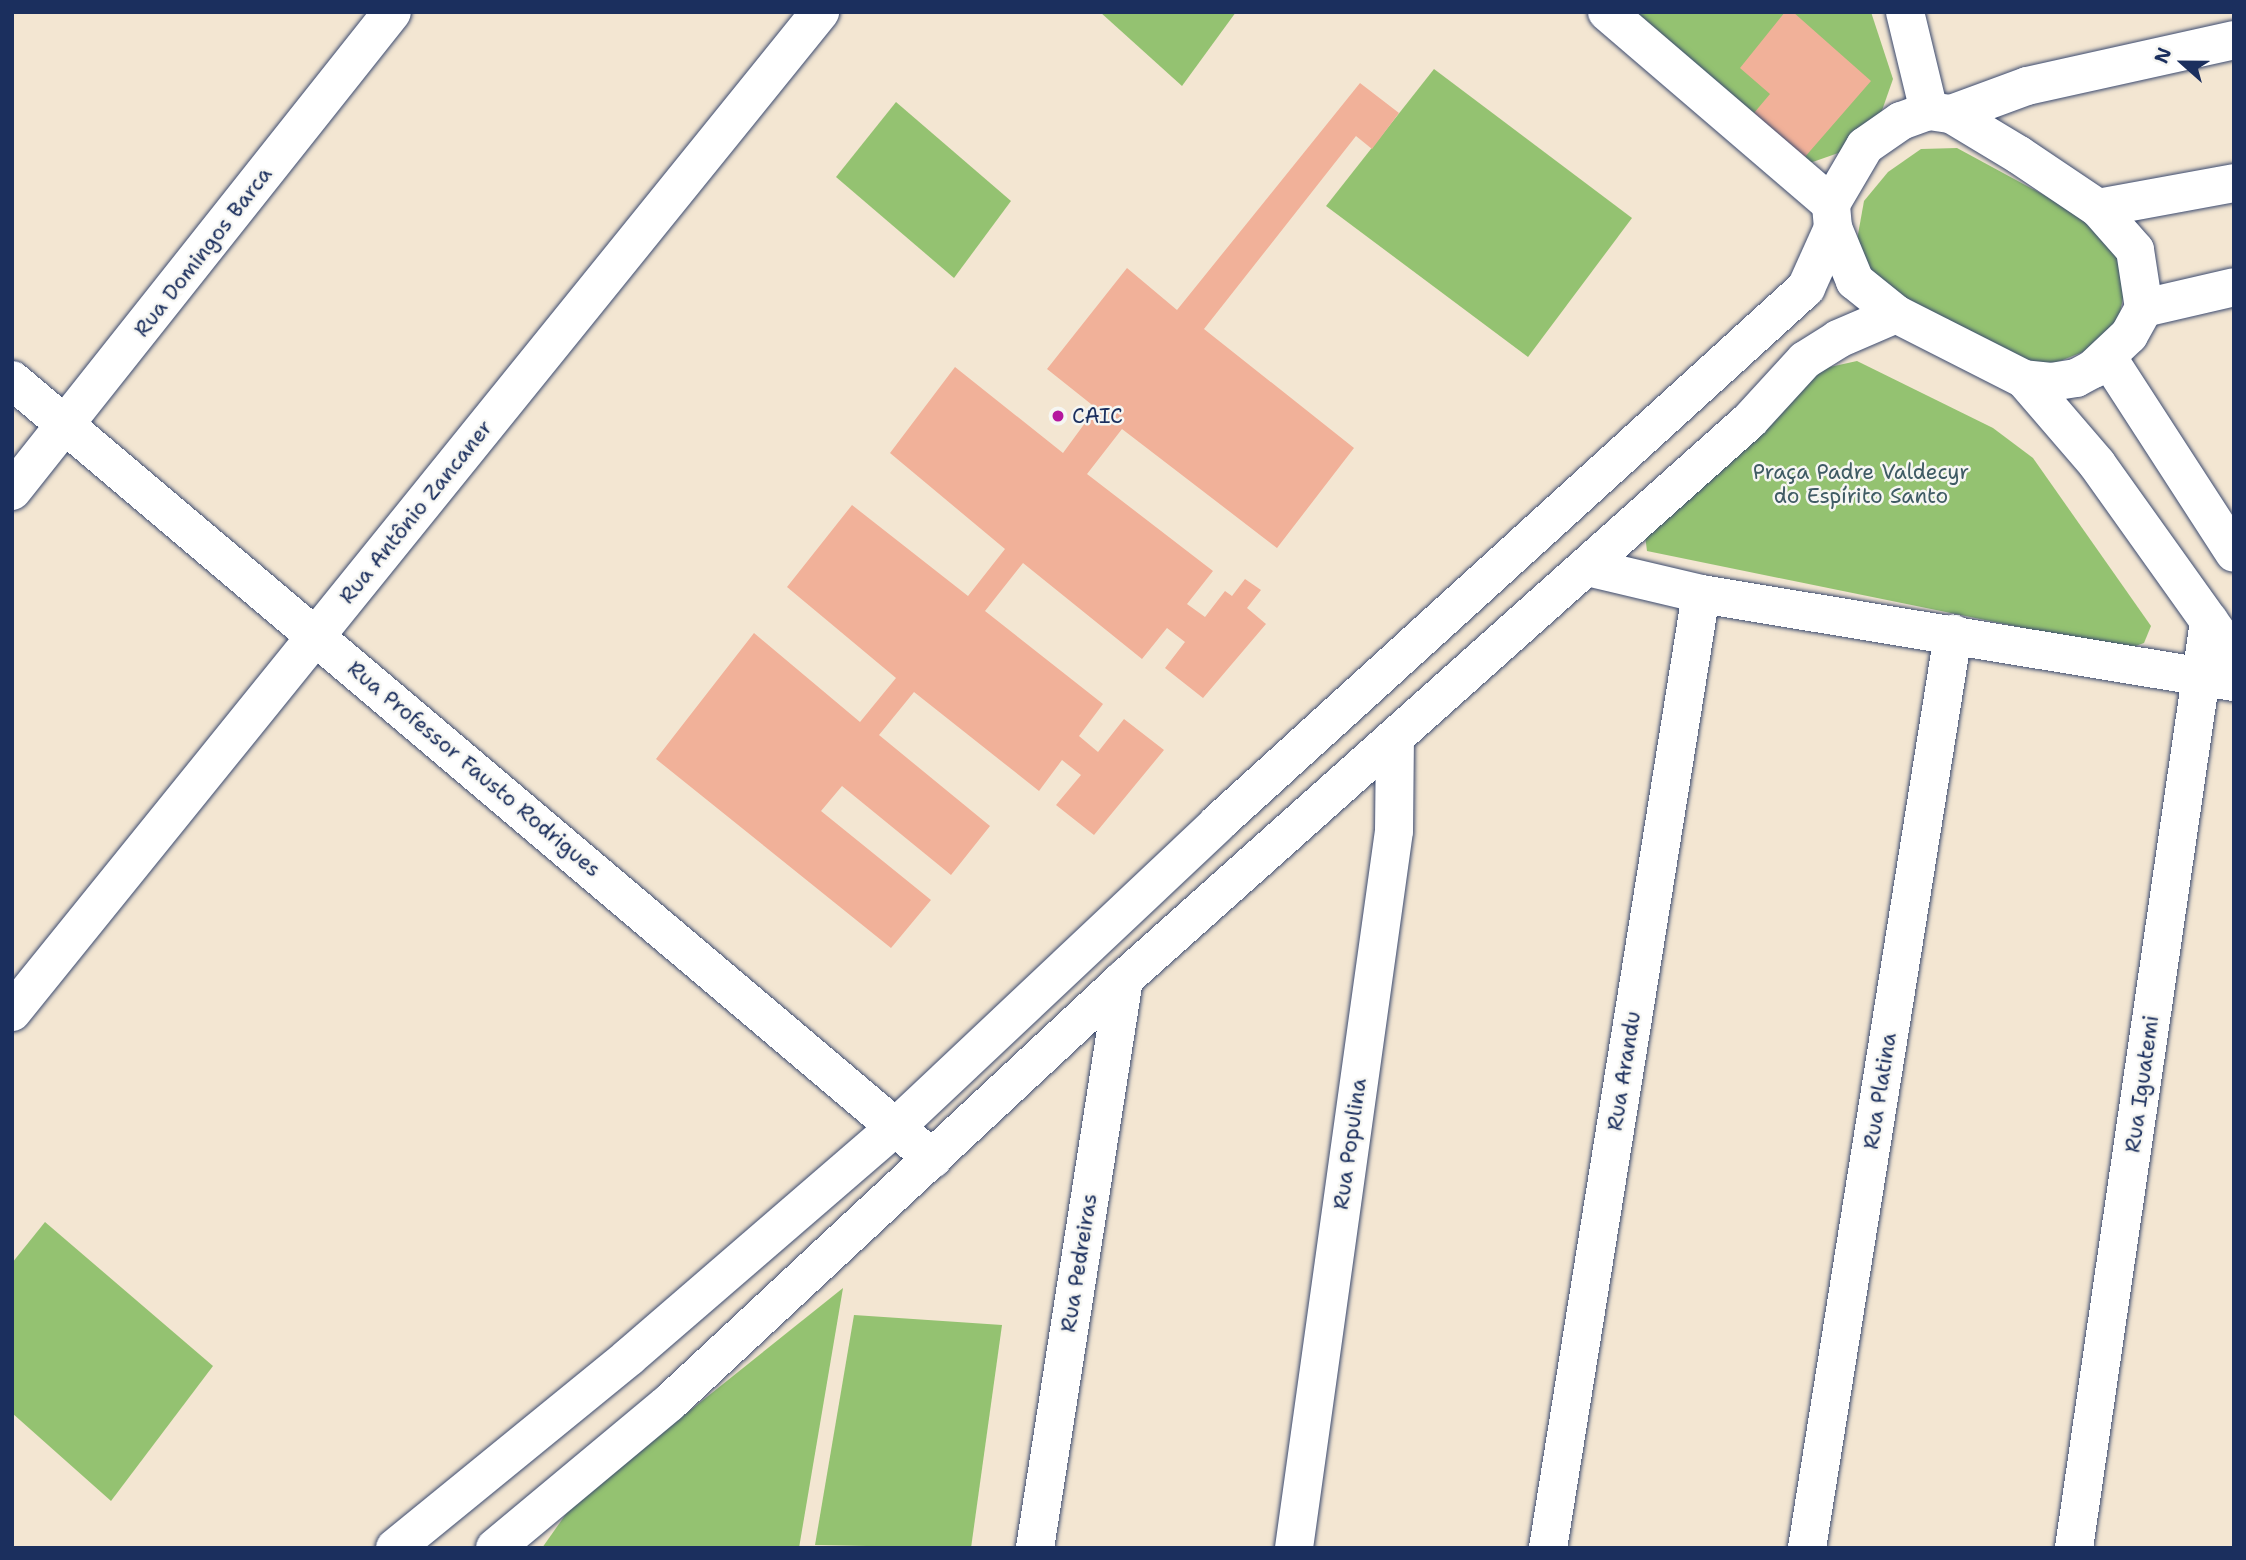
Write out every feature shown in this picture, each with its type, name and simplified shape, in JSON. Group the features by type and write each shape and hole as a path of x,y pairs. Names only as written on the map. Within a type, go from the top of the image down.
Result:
{"street":[{"name":"Rua Domingos Barca","path":"12,491 392,12"},
{"name":"Rua Antônio Zancaner","path":"12,1012 820,12"},
{"path":"1607,12 1832,216 1855,281 1896,314 2024,379 2050,382 2076,378 2108,358 2129,335 2144,308 2135,250 2098,208 1940,113 1905,12"},
{"path":"395,1548 629,1357 898,1125 1218,823 1806,288 1832,216 1865,146 1901,121 1940,113 2027,86 2234,40"},
{"path":"2098,208 2234,183"},
{"path":"2144,308 2234,287"},
{"path":"495,1548 669,1403 1124,979 1395,740 1750,420 1805,360 1838,339 1896,314"},
{"path":"2108,358 2234,553"},
{"path":"1587,567 1701,594 1953,634 2223,671 2209,621 2097,464 2024,379"},
{"name":"Rua Professor Fausto Rodrigues","path":"12,380 898,1125 933,1159"},
{"name":"Rua Arandu","path":"1548,1548 1701,594"},
{"name":"Rua Platina","path":"1807,1548 1953,634"},
{"name":"Rua Iguatemi","path":"2074,1548 2223,671"},
{"name":"Rua Populina","path":"1294,1548 1394,831 1395,740"},
{"name":"Rua Pedreiras","path":"1035,1548 1124,979"}],"green space":[{"path":"1100,12 1236,12 1182,86"},
{"path":"1628,12 1871,12 1893,79 1879,119 1844,151 1807,164"},
{"path":"1434,69 1632,218 1528,357 1326,206"},
{"path":"896,102 1011,201 954,278 836,177"},
{"path":"1957,148 2092,221 2116,244 2126,284 2118,322 2088,350 2050,365 2017,361 1870,279 1857,240 1864,201 1888,172 1921,149"},
{"name":"Praça Padre Valdecyr do Espírito Santo","path":"1857,361 1993,428 2033,458 2151,626 2144,643 2127,649 1647,551 1645,535 1807,372"},
{"path":"45,1222 213,1366 111,1501 12,1413 12,1263"},
{"path":"843,1288 799,1548 542,1548 573,1504"},
{"path":"854,1315 1002,1325 971,1548 815,1545"}],"building":[{"path":"1785,12 1793,12 1871,81 1804,158 1754,113 1770,94 1740,68"},
{"path":"1360,83 1399,113 1372,149 1356,136 1204,329 1354,448 1277,548 1122,429 1087,474 1213,571 1187,604 1205,617 1225,591 1232,596 1245,579 1261,590 1247,608 1266,624 1203,698 1165,668 1185,642 1167,628 1142,659 1023,563 985,611 1103,704 1079,736 1098,752 1124,719 1164,750 1094,835 1056,805 1081,775 1062,760 1039,791 914,692 879,735 990,826 951,875 842,786 821,811 931,900 891,948 656,759 754,633 860,722 896,678 787,587 852,505 968,596 1005,549 890,453 955,367 1063,453 1096,408 1047,369 1127,268 1177,310"}],"place":[{"name":"CAIC","path":"1058,416"}]}
